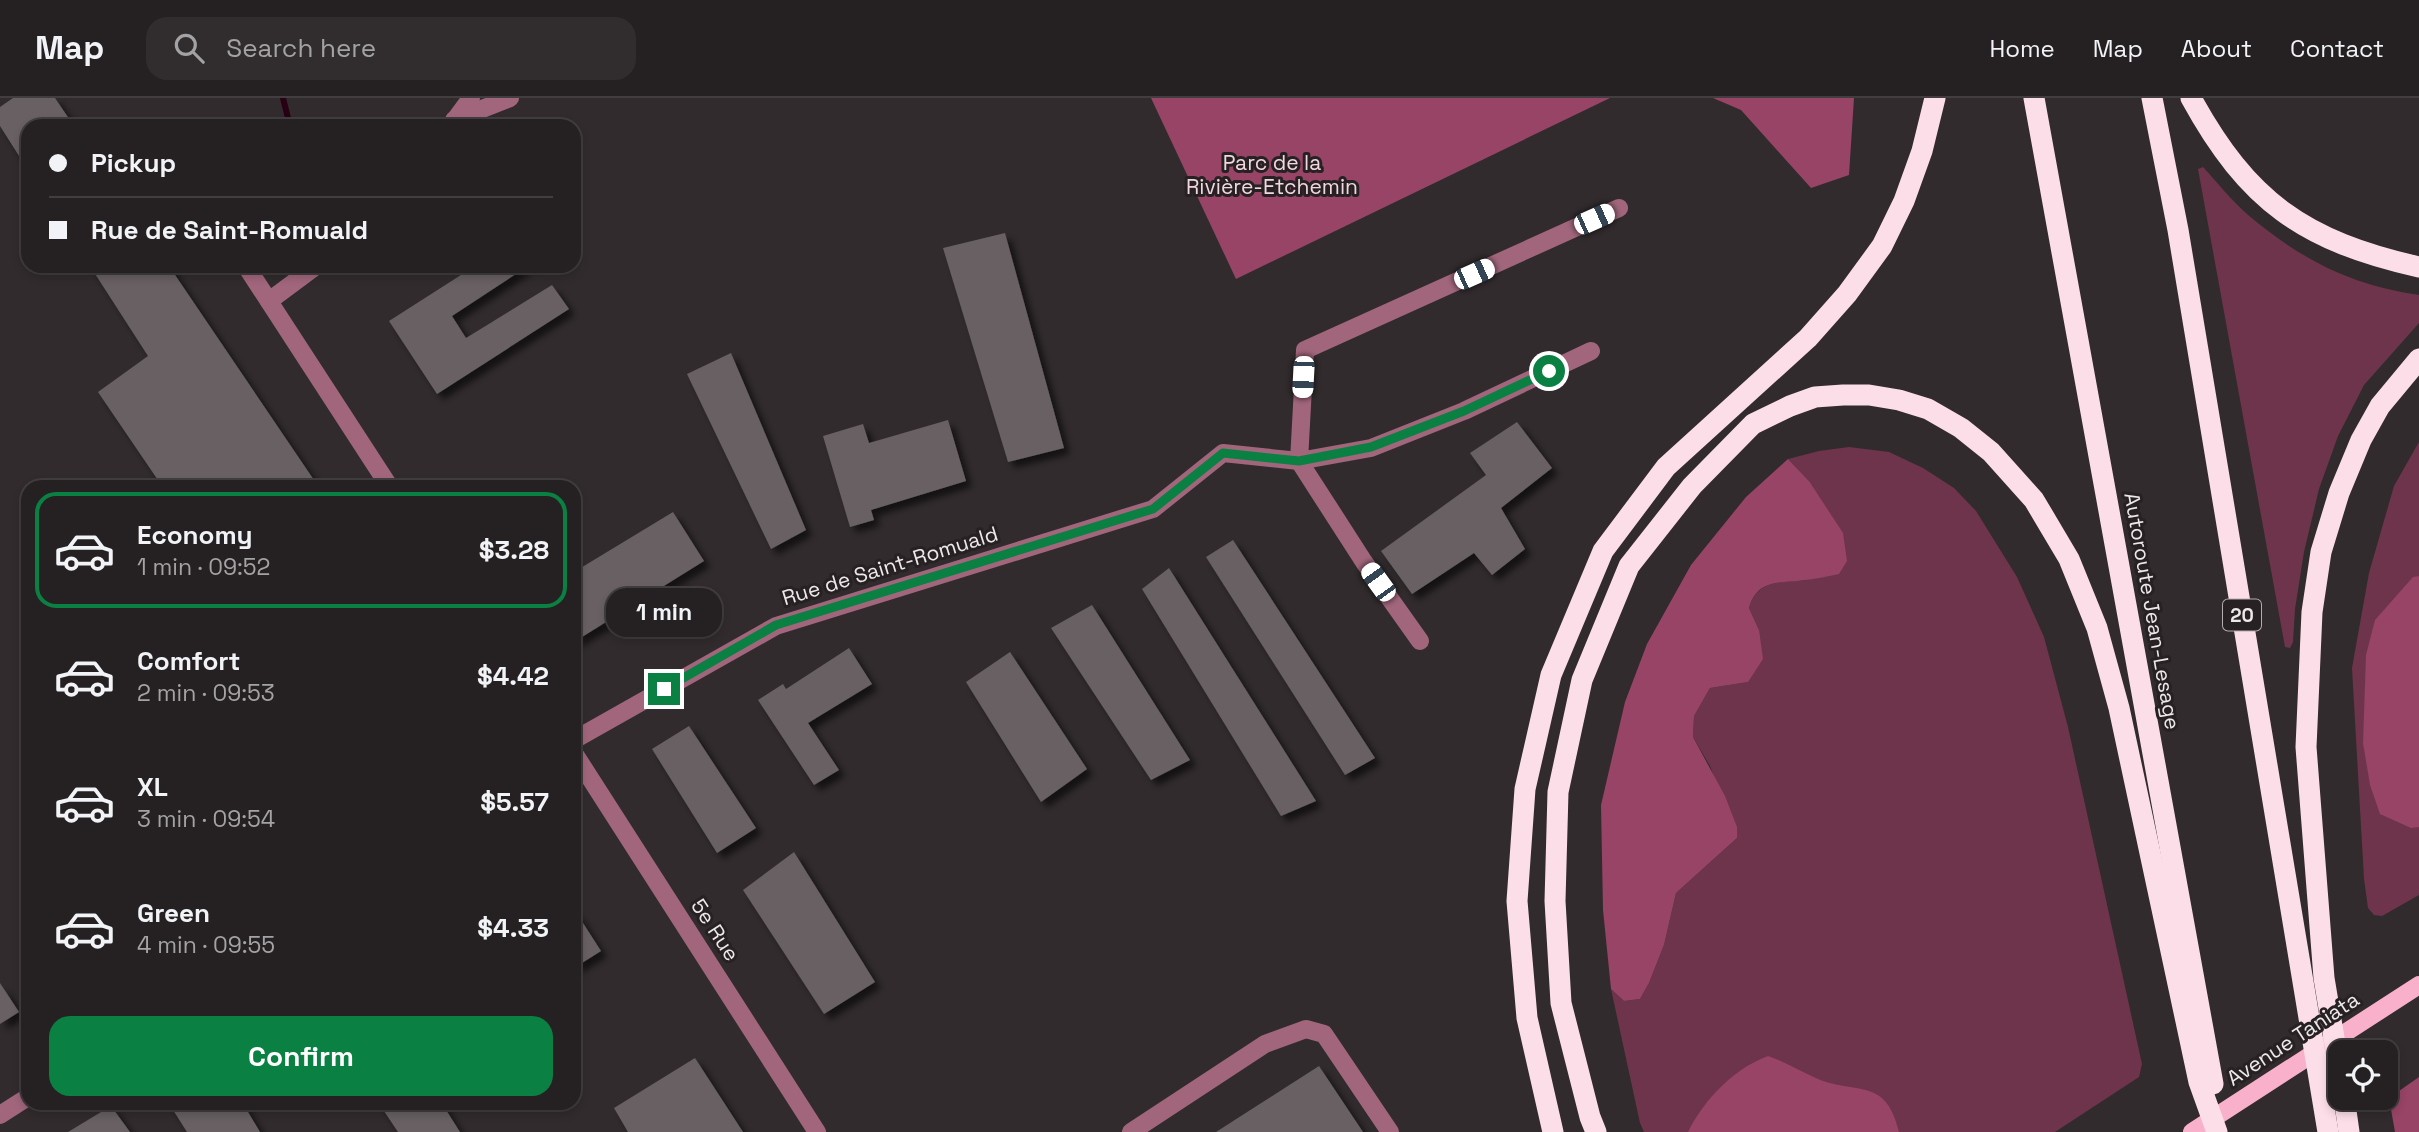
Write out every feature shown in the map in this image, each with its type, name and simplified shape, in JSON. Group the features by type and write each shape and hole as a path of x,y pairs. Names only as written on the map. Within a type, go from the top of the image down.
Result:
{"highway":[{"path":"1553,1132 1527,1018 1517,901 1525,789 1551,675 1603,551 1666,467 1808,338 1847,294 1882,246 1904,201 1922,151 1935,98"},
{"name":"Autoroute Jean-Lesage","path":"2034,98 2220,1132"},
{"name":"20","path":"2152,98 2178,230 2328,1132"},
{"path":"2191,98 2212,137 2248,183 2298,224 2375,257 2419,267"},
{"path":"2334,1040 2324,978 2306,747 2312,612 2321,552 2339,493 2361,440 2380,406 2419,359"},
{"path":"1596,1132 1561,1003 1555,901 1558,792 1582,680 1629,566 1692,486 1753,424 1815,397 1843,395 1869,395 1899,400 1928,409 1961,428 1991,452 2034,500 2068,559 2097,628 2119,708 2199,1082 2220,1132"},
{"path":"2345,1110 2349,1132"}],"main road":[{"name":"Avenue Taniata","path":"2192,1132 2419,985"}],"street":[{"path":"455,119 471,98"},
{"path":"461,119 510,98"},
{"path":"1420,640 1364,562 1299,461 1305,350 1619,208"},
{"path":"250,273 385,480"},
{"path":"269,302 307,273"},
{"path":"1299,461 1371,447 1464,411 1591,351"},
{"name":"Rue de Saint-Romuald","path":"581,736 776,625 1153,509 1223,453 1299,461"},
{"name":"5e Rue","path":"581,764 817,1132"},
{"path":"1131,1132 1265,1044 1306,1029 1324,1034 1390,1132"},
{"path":"0,1115 21,1102"}],"shaded area":[{"path":"2203,167 2247,214 2307,257 2348,277 2419,295 2419,323 2364,385 2338,436 2319,489 2304,552 2293,642 2290,648 2285,647 2198,169"},
{"path":"2419,442 2419,895 2382,916 2374,915 2368,908 2364,879 2352,668 2369,573 2394,486"},
{"path":"1849,447 1889,452 1923,468 1954,488 1976,511 2017,577 2044,637 2068,727 2142,1064 2139,1077 2055,1132 1644,1132 1640,1123 1611,989 1624,1001 1640,999 1664,945 1676,893 1737,838 1710,766 1693,737 1694,716 1710,688 1748,682 1759,630 1749,608 1758,592 1771,584 1806,580 1809,481 1788,459"}],"green space":[{"name":"Parc de la Rivière-Etchemin","path":"1151,98 1610,98 1236,279"},
{"path":"1713,98 1854,98 1849,175 1811,188 1741,110"},
{"path":"1788,459 1809,481 1843,533 1847,561 1839,574 1771,584 1753,598 1749,608 1759,630 1763,659 1748,682 1710,688 1694,716 1693,737 1725,796 1737,827 1737,838 1676,893 1664,945 1649,983 1640,999 1624,1001 1611,989 1603,910 1601,805 1625,702 1647,644 1691,565 1746,497"},
{"path":"2419,576 2419,827 2411,828 2380,814 2370,785 2363,743 2366,655 2375,620 2413,577"},
{"path":"1768,1056 1832,1084 1878,1095 1893,1115 1899,1132 1688,1132 1702,1108 1721,1087 1743,1069"},
{"path":"2419,1077 2419,1132 2395,1132 2391,1110 2398,1110 2398,1092"}],"building":[{"path":"13,98 55,98 69,119 21,119 21,159 0,126 0,107"},
{"path":"1005,233 1064,448 1008,462 943,248"},
{"path":"95,273 174,273 314,480 158,480 98,392 148,356"},
{"path":"464,273 517,273 452,316 466,338 552,285 569,309 437,394 389,321"},
{"path":"731,353 806,530 771,549 687,374"},
{"path":"948,420 966,481 871,510 874,520 850,527 823,436 863,424 869,443"},
{"path":"1517,422 1552,468 1501,508 1525,549 1492,575 1474,553 1412,594 1381,551 1486,475 1470,453"},
{"path":"673,512 704,561 581,638 581,568"},
{"path":"1233,540 1375,758 1345,775 1206,557"},
{"path":"1169,568 1316,801 1281,816 1142,589"},
{"path":"1092,605 1190,760 1151,780 1051,628"},
{"path":"849,648 872,684 808,723 839,770 814,785 758,700 783,684 786,689"},
{"path":"1010,652 1087,769 1041,802 966,682"},
{"path":"689,726 756,828 717,853 652,749"},
{"path":"794,852 875,982 824,1014 743,890"},
{"path":"581,920 601,951 581,964"},
{"path":"0,983 19,1012 0,1024"},
{"path":"695,1058 743,1132 628,1132 614,1108"},
{"path":"1319,1066 1363,1132 1216,1132"},
{"path":"104,1110 114,1110 130,1132 68,1132"},
{"path":"173,1110 247,1110 260,1132 187,1132"},
{"path":"383,1110 446,1110 460,1132 398,1132"}],"waterway":[{"path":"283,98 288,119"}],"route":[{"path":"664,689 776,625 1153,509 1223,453 1299,461 1371,447 1464,411 1549,371"}]}
